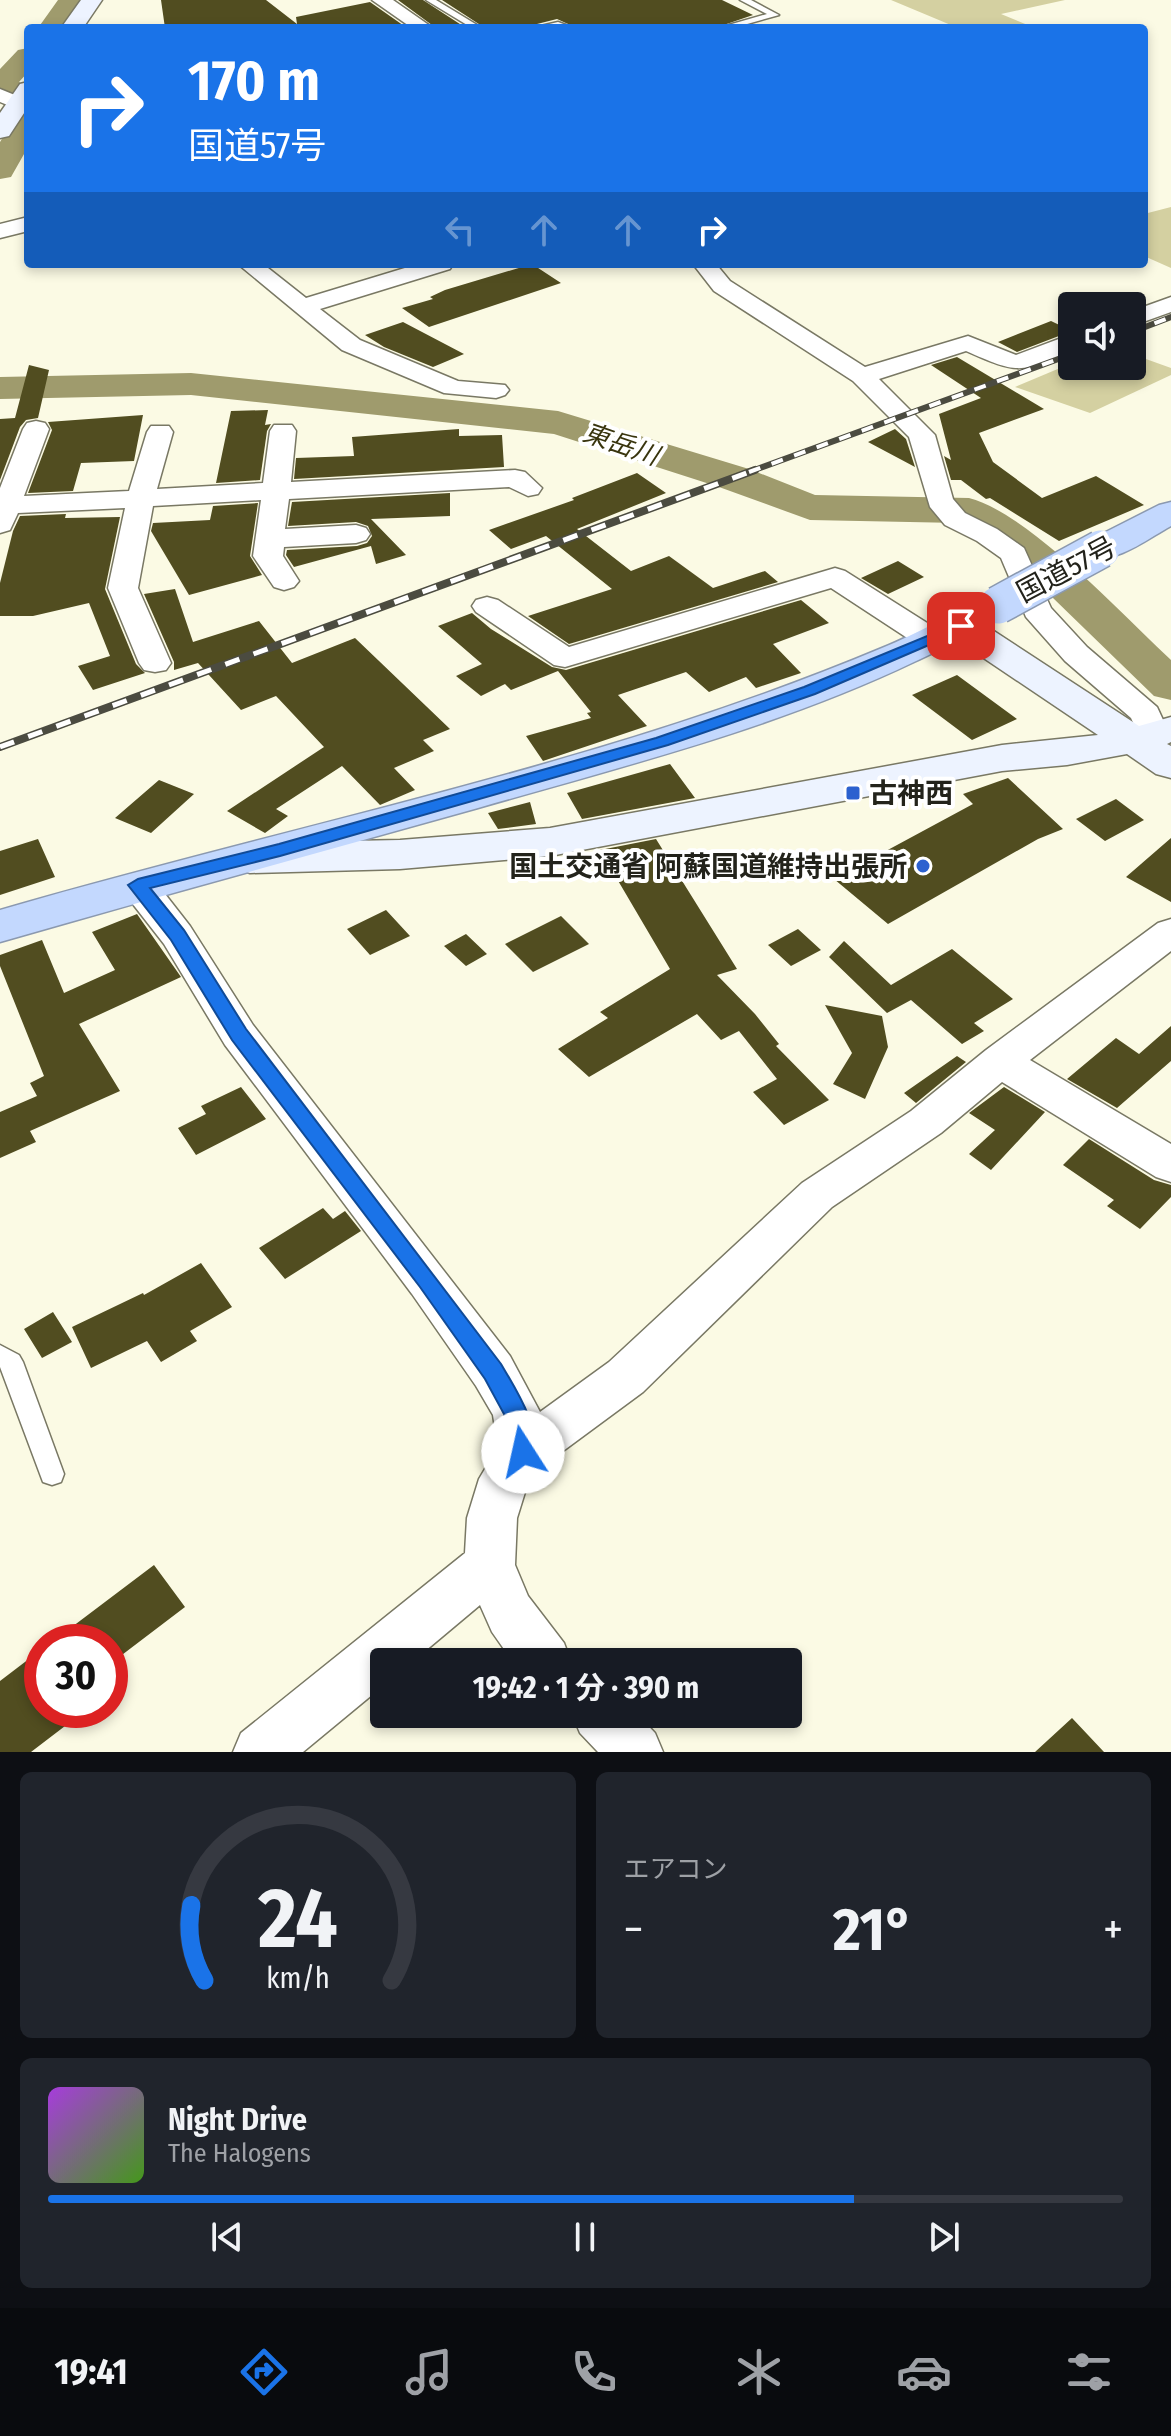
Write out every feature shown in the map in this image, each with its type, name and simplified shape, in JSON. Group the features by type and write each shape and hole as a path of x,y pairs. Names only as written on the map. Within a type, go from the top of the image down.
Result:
{"highway":[{"name":"国道57号","path":"0,926 692,732 810,691 946,633 1171,512"}],"street":[{"path":"75,24 92,0"},
{"path":"381,0 418,24"},
{"path":"0,131 19,96"},
{"path":"0,231 24,225"},
{"path":"254,268 351,345 453,388 496,390"},
{"path":"302,307 429,268"},
{"path":"707,268 722,286 862,376 922,435 947,510 1014,554 1037,611 1076,654 1146,714 1160,740"},
{"path":"1146,314 1171,304"},
{"path":"862,376 968,343 1013,363 1029,361 1058,348"},
{"path":"36,429 2,512 141,498 515,478 528,488"},
{"path":"283,431 268,556 284,581"},
{"path":"155,663 123,588 141,498 160,432"},
{"path":"269,539 356,534"},
{"path":"487,606 565,658 835,577 1160,740"},
{"path":"250,858 476,851 550,842 1002,758 1066,754 1160,740"},
{"path":"460,799 447,828 476,851"},
{"path":"138,885 177,935 239,1035 428,1281 493,1371 516,1412 523,1452"},
{"path":"535,1648 510,1614 490,1565 492,1518 504,1479 523,1452 626,1377 817,1195 926,1122 1000,1061 1163,949"},
{"path":"1000,1061 1171,1165"},
{"path":"260,1752 490,1565"},
{"path":"613,1728 636,1752"}],"lane":[{"path":"430,0 471,24"},
{"path":"738,24 775,15 744,0"},
{"path":"0,1355 11,1362 52,1474"}],"shaded area":[{"path":"891,0 1065,0 1001,14 1025,24 948,24"},
{"path":"1171,207 1171,268 1148,258 1148,213"},
{"path":"1146,359 1171,368 1171,375 1090,413 1015,387 1058,369 1058,380 1146,380"}],"building":[{"path":"161,0 266,0 297,24 164,24"},
{"path":"398,0 423,0 460,24 431,24"},
{"path":"442,0 722,0 753,15 727,24 568,24 557,19 537,24 479,24"},
{"path":"370,2 401,24 297,24 296,17"},
{"path":"519,268 538,268 561,283 429,327 402,308 433,299 430,297"},
{"path":"1051,321 1058,324 1058,336 1017,352 998,342"},
{"path":"403,322 464,354 433,367 384,347 365,335"},
{"path":"957,357 1044,409 979,433 993,462 1042,498 1096,476 1144,505 1059,541 990,498 986,499 961,480 951,480 944,456 951,460 939,414 981,398 931,365"},
{"path":"29,365 49,370 38,418 26,420 20,427 0,480 0,419 15,418"},
{"path":"268,410 265,425 271,424 267,431 260,480 216,483 231,411"},
{"path":"143,415 134,461 81,463 73,491 28,493 52,430 48,422"},
{"path":"459,429 459,436 502,435 504,467 294,479 296,458 354,456 352,437"},
{"path":"895,429 906,439 915,467 868,442"},
{"path":"637,473 666,493 577,529 631,571 669,556 713,588 765,571 778,582 569,644 528,616 612,589 546,536 511,549 489,530 574,500 572,498"},
{"path":"450,493 450,516 371,519 406,555 376,564 371,546 294,567 286,555 287,550 357,546 367,543 372,536 368,526 356,522 288,526 292,502"},
{"path":"258,503 250,556 262,575 189,595 151,531 153,523 210,520 213,506"},
{"path":"66,514 65,518 120,517 105,589 136,664 145,673 93,690 78,666 110,656 89,603 33,616 0,616 0,583 13,531 20,516"},
{"path":"898,561 924,577 888,594 861,578"},
{"path":"175,589 193,642 259,621 292,663 355,638 450,729 423,740 434,751 394,768 415,790 380,805 342,766 276,809 288,816 265,833 227,811 324,747 276,696 241,710 198,663 174,670 174,662 144,594"},
{"path":"801,600 829,623 773,644 801,673 756,688 746,677 709,692 686,672 618,695 647,726 543,761 526,736 591,718 587,713 591,712 558,671 511,690 505,684 481,696 456,676 482,664 438,626 472,613 491,629 552,667 566,670"},
{"path":"957,675 1017,719 972,740 912,695"},
{"path":"670,764 695,798 582,819 567,793"},
{"name":"国土交通省 阿蘇国道維持出張所","path":"1008,778 1063,829 1038,839 888,924 834,879 973,804 963,794"},
{"path":"159,780 194,794 151,833 115,818"},
{"path":"1116,799 1144,820 1105,841 1076,819"},
{"path":"530,802 536,824 498,829 488,813"},
{"path":"1171,838 1171,902 1126,877"},
{"path":"38,839 55,877 0,895 0,851"},
{"path":"656,839 737,969 717,975 755,1014 779,1044 776,1046 829,1100 784,1125 753,1092 777,1079 739,1031 721,1040 697,1014 589,1077 558,1049 608,1018 600,1012 670,969 600,850"},
{"path":"386,910 410,936 370,955 347,929"},
{"path":"137,914 181,977 79,1024 120,1091 30,1131 36,1142 0,1158 0,1112 37,1096 30,1083 44,1076 0,966 0,955 42,940 64,993 115,970 92,932"},
{"path":"561,916 589,944 533,972 505,944"},
{"path":"798,929 821,950 791,966 768,945"},
{"path":"466,934 487,954 466,966 444,946"},
{"path":"844,941 891,985 952,949 1013,999 974,1023 984,1031 962,1044 911,1000 887,1013 829,957"},
{"path":"825,1005 882,1016 888,1047 865,1099 833,1084 852,1053"},
{"path":"1171,1026 1171,1061 1117,1108 1067,1079 1116,1038 1139,1054"},
{"path":"957,1056 966,1062 916,1103 904,1093"},
{"path":"241,1087 266,1119 196,1155 178,1128 206,1114 201,1106"},
{"path":"1004,1087 1045,1112 991,1170 969,1154 995,1130 969,1113"},
{"path":"1089,1139 1154,1180 1171,1185 1171,1197 1140,1229 1107,1206 1114,1200 1063,1165"},
{"path":"323,1208 333,1219 345,1211 361,1231 285,1279 259,1248"},
{"path":"201,1263 232,1307 190,1331 197,1341 161,1362 147,1341 91,1368 72,1327 144,1295"},
{"path":"53,1312 72,1342 42,1358 24,1329"},
{"path":"154,1565 185,1607 128,1650 128,1624 76,1624"},
{"path":"24,1663 24,1728 62,1728 31,1752 0,1752 0,1681"},
{"path":"1072,1718 1104,1752 1035,1752"}],"waterway":[{"path":"54,24 71,0"},
{"path":"24,60 2,84 24,97"},
{"path":"0,170 24,126"},
{"name":"東岳川","path":"0,388 191,384 558,423 734,478 810,507 969,511 1034,556 1171,686"}],"railway":[{"path":"1146,327 1171,317"},
{"path":"749,472 1058,359"},
{"path":"0,747 755,470"}],"place":[{"name":"古神西","path":"853,793"},
{"name":"国土交通省 阿蘇国道維持出張所","path":"923,866"}],"route":[{"path":"523,1452 516,1412 493,1371 428,1281 239,1035 177,935 138,885 369,826 662,742 810,691 961,626"}]}
